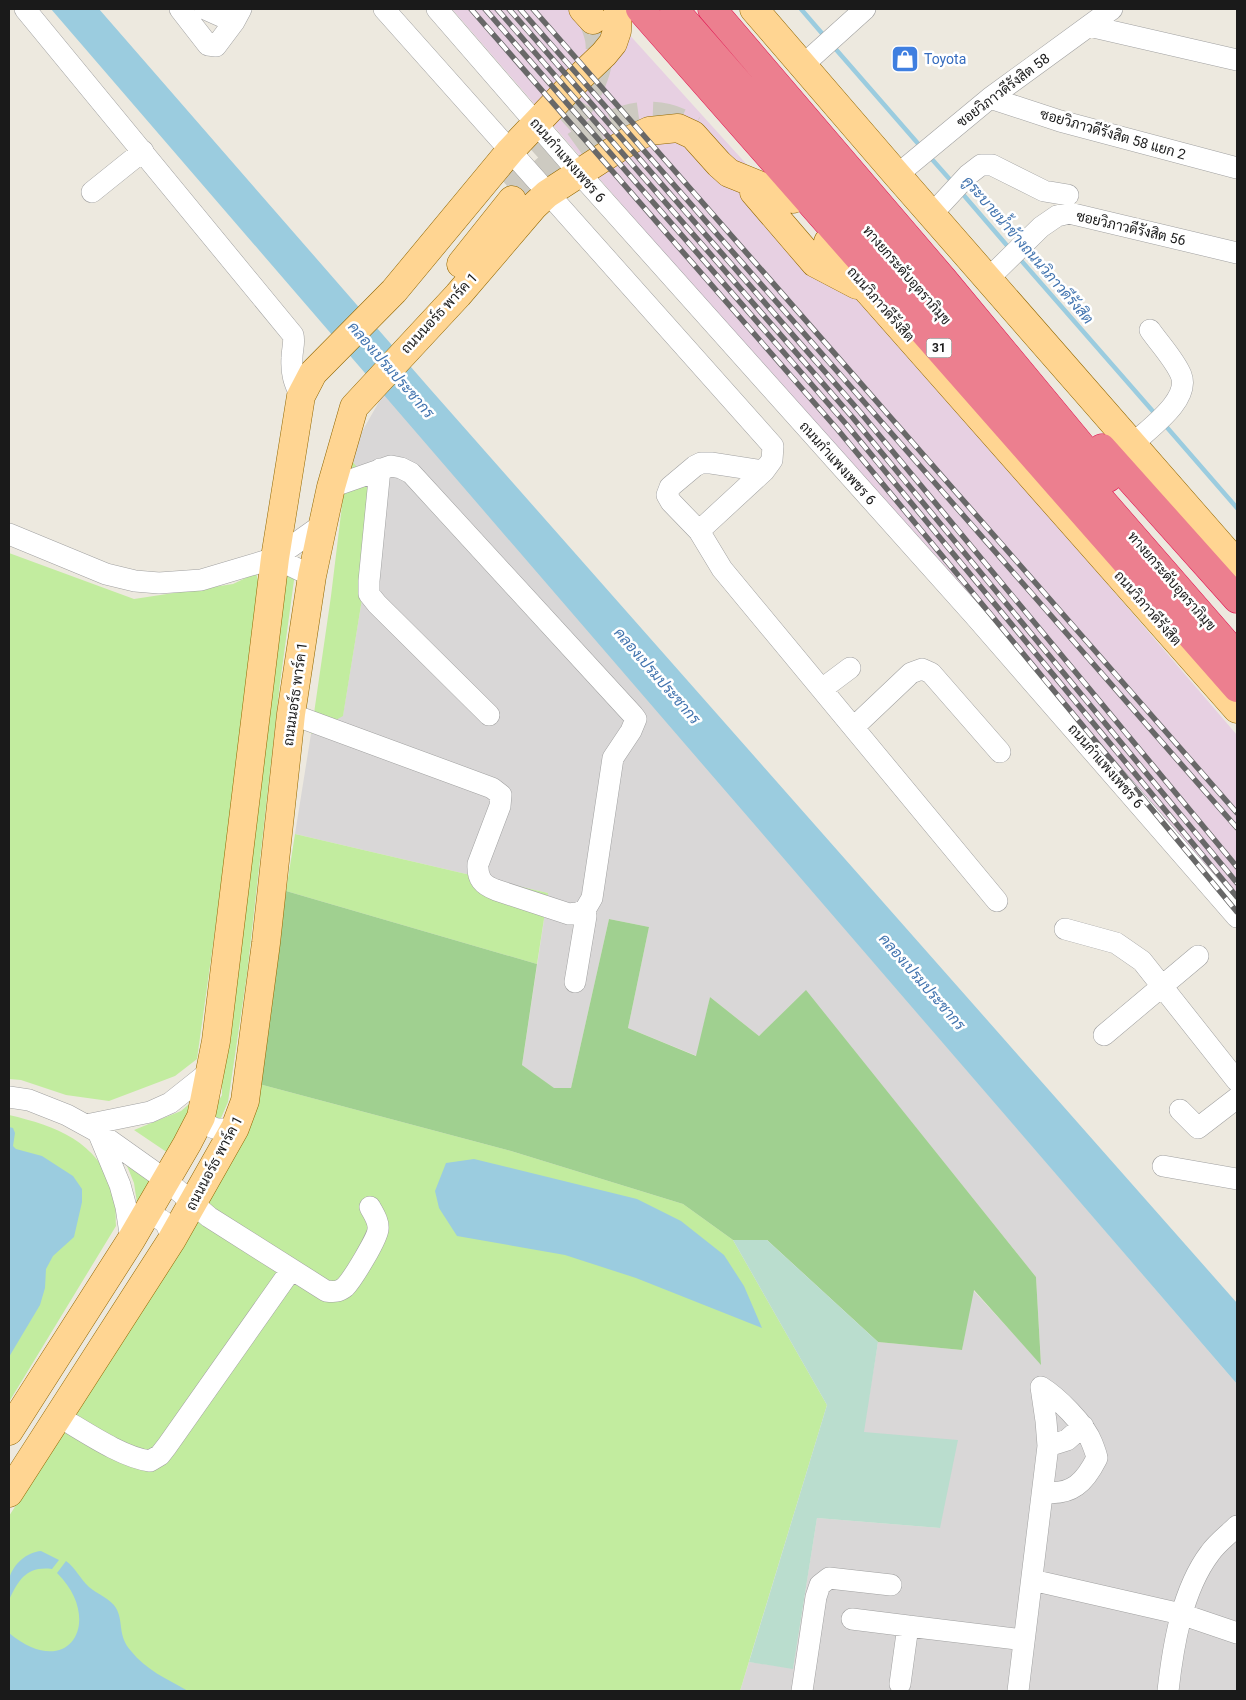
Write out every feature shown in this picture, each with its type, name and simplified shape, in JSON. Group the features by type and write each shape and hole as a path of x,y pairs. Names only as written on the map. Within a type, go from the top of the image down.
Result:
{"highway":[{"name":"ถนนวิภาวดีรังสิต","path":"640,9 1237,688"},
{"name":"ทางยกระดับอุตราภิมุข","path":"674,9 1237,656"},
{"name":"ทางยกระดับอุตราภิมุข","path":"712,9 936,272 1152,531 1237,629"},
{"path":"732,9 1063,404 1237,599"}],"main road":[{"path":"427,326 444,286 498,187 510,151 613,43 617,31 618,9"},
{"name":"ถนนวิภาวดีรังสิต","path":"626,9 793,199 869,292 1237,709"},
{"path":"754,9 812,57 939,206 1142,435 1237,564"},
{"name":"ถนนนอร์ธ พาร์ค 1","path":"9,1492 171,1240 234,1128 245,1100 251,1069 291,714 312,576 331,487 354,407 458,294 534,206 547,194 632,139 649,131 678,128 693,135 719,164 729,172 793,199"},
{"path":"9,1431 131,1240 167,1181 201,1117 216,1041 275,558 307,385 394,291 498,187"},
{"path":"754,192 815,263 869,292"}],"street":[{"path":"26,9 293,335 295,343 292,356 294,384 307,385"},
{"path":"180,9 208,45 212,47 216,46 238,15 205,9"},
{"path":"384,9 773,446 772,460 764,471 699,531"},
{"name":"ถนนกำแพงเพชร 6","path":"437,9 580,174 967,608 1237,917"},
{"path":"812,57 865,9"},
{"name":"ซอยวิภาวดีรังสิต 58","path":"906,167 990,98 1112,9"},
{"path":"1089,26 1237,60"},
{"name":"ซอยวิภาวดีรังสิต 58 แยก 2","path":"990,98 1069,124 1237,168"},
{"path":"492,131 498,187"},
{"path":"92,192 143,151"},
{"path":"939,206 981,165 992,165 1044,191 1068,194"},
{"name":"ซอยวิภาวดีรังสิต 56","path":"997,271 1041,226 1057,216 1069,213 1237,253"},
{"path":"1142,435 1170,410 1181,393 1182,376 1150,330"},
{"path":"764,471 711,462 701,463 670,487 667,494 671,502 699,531 722,569 997,901"},
{"path":"291,714 492,788 501,795 500,806 478,864 479,878 485,886 569,914 585,910 592,898 613,758 632,731 636,719 411,473 401,468 390,466 331,487"},
{"path":"380,469 369,594 489,715"},
{"path":"9,534 106,574 135,581 159,583 201,580 275,558 323,524"},
{"path":"275,558 312,576"},
{"path":"822,689 850,668"},
{"path":"854,727 911,673 922,670 931,673 1000,752"},
{"path":"574,982 586,916 585,910"},
{"path":"1065,930 1116,943 1142,961 1237,1081"},
{"path":"1104,1035 1198,956"},
{"path":"92,1129 170,1103 210,1072"},
{"path":"9,1097 29,1100 67,1115 92,1129 167,1181 192,1204 222,1226 326,1291 336,1292 351,1280 378,1234 379,1225 370,1206"},
{"path":"1180,1110 1198,1128 1237,1098"},
{"path":"201,1117 208,1126 218,1130 234,1128"},
{"path":"92,1129 120,1185 126,1207 131,1240"},
{"path":"1163,1166 1237,1179"},
{"path":"145,1217 157,1217 163,1221 169,1228 171,1240"},
{"path":"58,1416 118,1450 139,1460 150,1462 160,1455 167,1446 291,1270"},
{"path":"1018,1691 1048,1446 1041,1387 1049,1392 1083,1426 1092,1441 1097,1458 1088,1475 1075,1486 1058,1494 1043,1492"},
{"path":"1048,1446 1066,1440 1083,1426"},
{"path":"1168,1691 1181,1614 1198,1572 1210,1553 1237,1526"},
{"path":"802,1691 816,1597 820,1585 828,1578 891,1584"},
{"path":"1032,1580 1181,1614 1237,1633"},
{"path":"852,1619 1024,1640"},
{"path":"900,1684 908,1626"}],"shaded area":[{"path":"452,9 574,9 589,26 607,10 759,178 1237,735 1237,928 858,476"},
{"path":"384,393 1237,1384 1237,1691 740,1691 749,1662 793,1668 817,1518 940,1528 863,1432 878,1342 962,1350 973,1290 1041,1364 1036,1277 806,991 759,1036 710,997 697,1056 628,1028 649,927 609,919 571,1088 553,1088 522,1065 548,893 295,834 311,734 343,715 362,599 348,456"}],"green space":[{"path":"348,456 373,487 362,599 343,716 311,734 331,596"},
{"path":"9,553 134,599 233,584 256,573 262,593 197,1059 175,1076 109,1101 66,1095 21,1080 9,1079"},
{"path":"287,571 295,573 280,683 247,974 228,1102 221,1118 213,1118 216,1105 222,1095 222,1082"},
{"path":"295,834 548,893 537,964 286,891"},
{"path":"286,891 537,964 522,1065 554,1088 571,1088 609,919 649,927 628,1028 696,1056 710,997 759,1036 806,990 1036,1277 1041,1365 974,1290 962,1350 878,1342 767,1240 733,1240 683,1204 511,1151 259,1084"},
{"path":"259,1084 511,1151 683,1204 733,1240 827,1405 740,1691 9,1691 9,1516 140,1313"},
{"path":"194,1100 168,1153 134,1130 181,1111"},
{"path":"9,1115 43,1124 73,1138 86,1148 107,1174 114,1192 116,1226 9,1402"},
{"path":"125,1161 150,1181 137,1203 134,1183"},
{"path":"733,1240 767,1240 878,1342 864,1432 958,1440 940,1528 817,1518 793,1669 749,1662 827,1405"}],"water":[{"name":"คลองเปรมประชากร","path":"51,9 99,9 431,390 1237,1303 1237,1384"},
{"path":"9,1127 13,1128 15,1133 13,1146 16,1149 42,1156 73,1176 82,1189 82,1202 74,1237 53,1256 46,1269 45,1288 40,1305 9,1357"},
{"path":"474,1159 637,1199 681,1221 724,1255 744,1286 762,1328 636,1278 565,1255 457,1236 439,1208 435,1191 446,1163"},
{"path":"41,1551 59,1560 52,1569 30,1572 20,1580 9,1600 8,1581 14,1568 26,1556"},
{"path":"66,1561 89,1587 114,1605 120,1618 124,1640 137,1658 157,1674 188,1691 9,1691 9,1633 30,1647 49,1651 63,1648 74,1639 79,1626 78,1609 71,1591 57,1573"}],"waterway":[{"name":"คูระบายน้ำข้างถนนวิภาวดีรังสิต","path":"801,9 826,38"},
{"name":"คูระบายน้ำข้างถนนวิภาวดีรังสิต","path":"833,46 921,147"},
{"name":"คูระบายน้ำข้างถนนวิภาวดีรังสิต","path":"930,157 953,183"},
{"name":"คูระบายน้ำข้างถนนวิภาวดีรังสิต","path":"961,192 1010,249"},
{"name":"คูระบายน้ำข้างถนนวิภาวดีรังสิต","path":"1019,258 1157,416"},
{"name":"คูระบายน้ำข้างถนนวิภาวดีรังสิต","path":"1164,424 1237,508"}],"tunnel":[{"path":"501,179 576,111 586,96 597,68 600,48 593,20"},
{"path":"512,200 572,148 594,133 618,122 643,116 667,118 692,129"}],"railway":[{"path":"471,9 838,430 1237,912"},
{"path":"485,9 846,424 1237,897"},
{"path":"497,9 853,418 1237,883"},
{"path":"509,9 860,412 1237,867"},
{"path":"520,9 1237,828"},
{"path":"533,9 1237,813"}],"place":[{"name":"Toyota","path":"905,59"}]}
